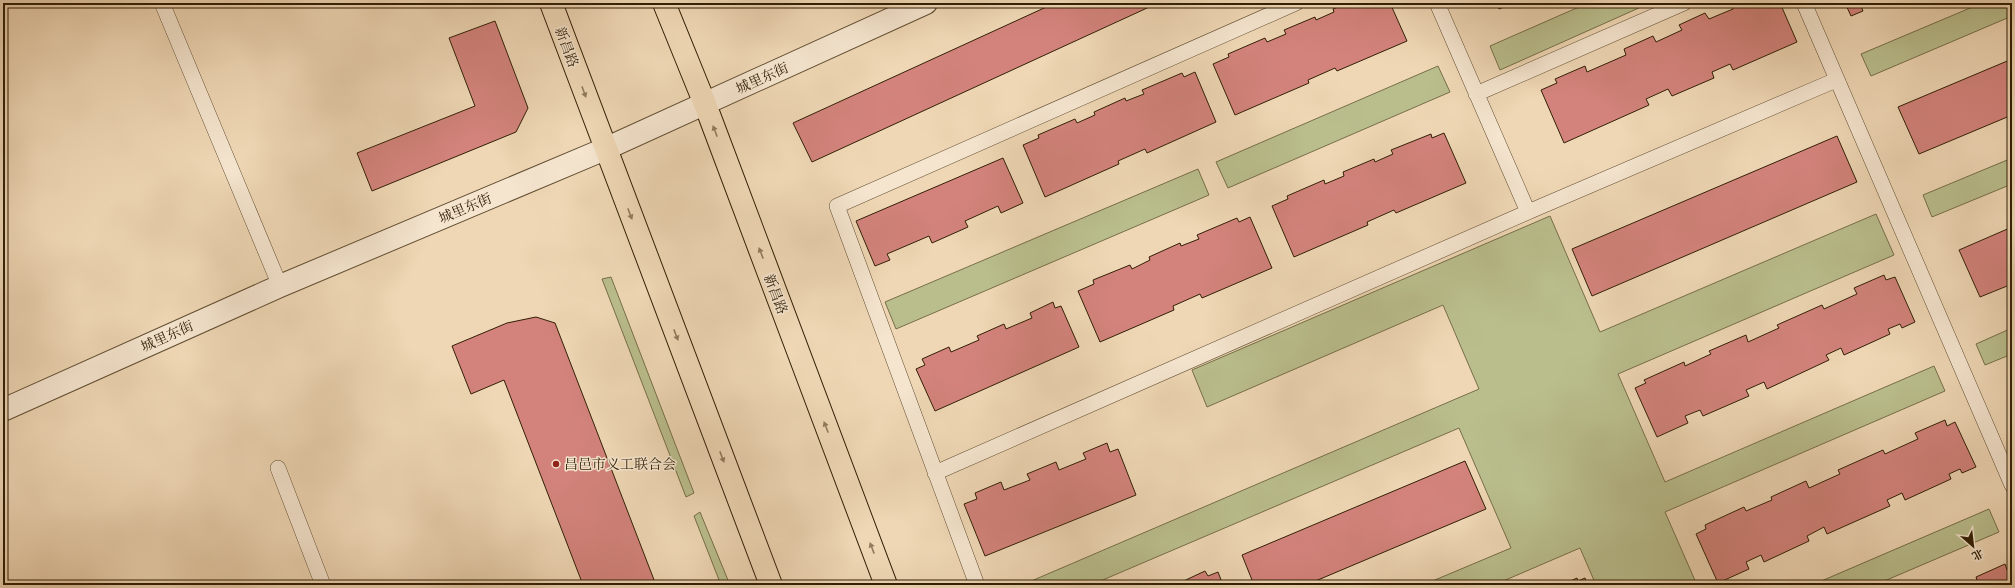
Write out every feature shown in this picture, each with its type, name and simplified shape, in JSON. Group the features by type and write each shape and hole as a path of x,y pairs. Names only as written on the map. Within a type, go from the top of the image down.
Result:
{"main road":[{"name":"新昌路","path":"551,3 771,585"},
{"name":"新昌路","path":"664,3 705,104 886,585"}],"street":[{"name":"城里东街","path":"3,410 280,286 705,104 926,3"}],"lane":[{"path":"162,3 280,286"},
{"path":"977,585 837,206 1296,3"},
{"path":"1437,3 1528,212"},
{"path":"1476,94 1684,3"},
{"path":"1804,3 2012,485"},
{"path":"935,473 1528,212 1836,80"},
{"path":"278,468 323,585"}],"green space":[{"path":"1588,3 1650,3 1500,70 1490,46"},
{"path":"1982,3 2012,3 2012,16 1871,76 1861,54"},
{"path":"1438,66 1450,92 1228,188 1216,162"},
{"path":"2012,158 2012,184 1932,217 1923,195"},
{"path":"1198,169 1209,195 896,329 885,302"},
{"path":"1876,214 1894,255 1618,374 1665,482 1934,366 1945,391 1665,512 1697,585 1596,585 1580,548 1494,585 1423,585 1511,548 1459,428 1091,585 1022,585 1479,389 1443,305 1207,407 1192,370 1550,216 1600,332"},
{"path":"611,277 694,493 686,497 602,279"},
{"path":"2012,328 2012,354 1985,365 1976,344"},
{"path":"1989,509 1999,532 1875,585 1812,585"},
{"path":"700,512 730,585 721,585 694,516"}],"building":[{"path":"1055,3 1158,3 812,162 793,123"},
{"path":"1346,3 1390,3 1407,41 1337,71 1335,68 1308,80 1309,83 1235,115 1213,64 1229,57 1228,54 1265,38 1267,42 1286,34 1284,30 1315,17 1316,20 1334,12 1333,9"},
{"path":"1496,3 1514,3 1499,9"},
{"path":"1780,3 1797,42 1733,70 1730,64 1712,72 1714,78 1672,96 1668,89 1646,99 1649,105 1564,143 1541,90 1557,83 1555,79 1585,66 1587,72 1626,55 1624,49 1653,36 1656,42 1682,30 1679,25 1705,13 1709,19 1733,9 1731,4"},
{"path":"1845,3 1864,3 1860,4 1863,11 1851,16"},
{"path":"495,21 528,108 516,132 372,191 357,153 475,106 449,38"},
{"path":"2012,59 2012,115 1919,154 1898,107"},
{"path":"1195,72 1216,122 1147,153 1145,149 1118,161 1119,164 1045,197 1023,145 1039,138 1038,135 1075,119 1077,123 1095,115 1094,112 1125,98 1126,101 1144,94 1142,90 1182,73 1184,77"},
{"path":"1444,133 1466,183 1396,213 1394,210 1367,222 1368,225 1294,257 1272,206 1288,199 1287,196 1324,180 1325,184 1344,176 1343,172 1374,159 1375,162 1393,154 1391,150 1431,134 1432,138"},
{"path":"1837,136 1857,182 1592,296 1572,249"},
{"path":"1003,158 1023,203 1001,213 998,206 965,221 968,227 932,243 929,236 887,254 890,260 875,266 856,221"},
{"path":"1250,217 1272,268 1202,298 1200,294 1173,306 1174,310 1100,342 1078,291 1094,284 1093,280 1130,265 1132,269 1150,260 1149,257 1180,243 1181,246 1199,239 1197,235 1237,218 1239,222"},
{"path":"2012,227 2012,284 1980,297 1959,250"},
{"path":"1884,275 1886,280 1895,277 1915,322 1902,328 1900,324 1888,329 1890,334 1844,355 1841,348 1826,355 1829,360 1767,389 1764,382 1746,390 1749,396 1703,416 1700,410 1685,416 1688,423 1657,437 1635,388 1646,383 1644,380 1684,362 1685,366 1711,354 1709,351 1746,335 1748,342 1779,328 1777,325 1822,305 1824,309 1857,294 1854,288"},
{"path":"1053,302 1055,308 1061,306 1079,347 935,411 916,369 925,365 922,359 949,347 951,352 979,340 977,336 1004,324 1006,329 1032,318 1030,313"},
{"path":"536,317 555,323 656,585 583,585 504,380 471,394 452,346 507,323"},
{"path":"1945,420 1947,426 1955,422 1976,467 1962,473 1960,469 1949,474 1951,479 1905,500 1902,493 1887,500 1890,506 1827,534 1824,527 1807,536 1809,541 1764,562 1761,555 1746,562 1749,569 1718,583 1696,534 1706,529 1705,525 1744,507 1746,511 1772,500 1771,497 1806,481 1809,488 1840,474 1838,470 1883,450 1885,454 1918,439 1915,433"},
{"path":"1107,443 1110,452 1118,449 1136,495 985,556 964,504 977,499 975,493 1001,482 1004,490 1030,480 1027,474 1056,462 1059,470 1086,459 1083,453"},
{"path":"1465,461 1486,509 1306,585 1254,585 1242,555"},
{"path":"2005,564 2007,570 2012,568 2012,585 1975,585 1978,583 1976,577"},
{"path":"1205,571 1208,576 1218,572 1223,585 1175,585"},
{"path":"1577,578 1578,581 1585,578 1588,585 1562,585"}],"place":[{"name":"昌邑市义工联合会","path":"556,464"}]}
